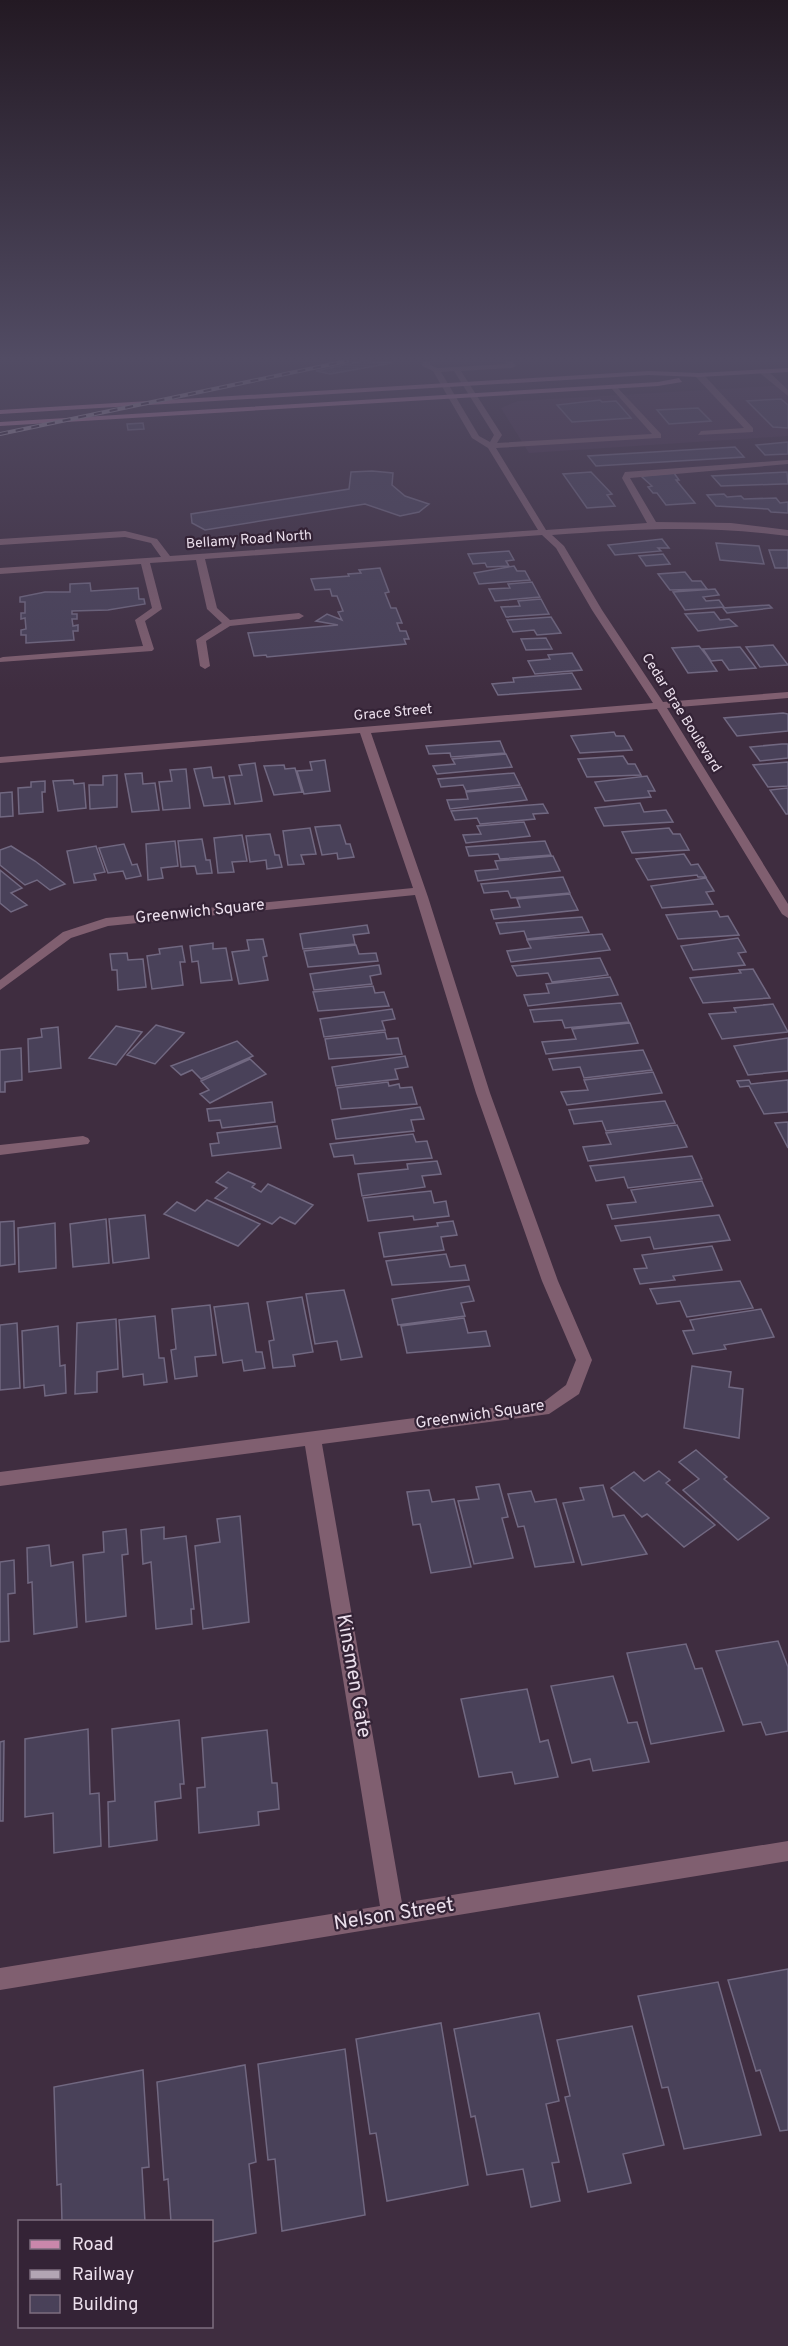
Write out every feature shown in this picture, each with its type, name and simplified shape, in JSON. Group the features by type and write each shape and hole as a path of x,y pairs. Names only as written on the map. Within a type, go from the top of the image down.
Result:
{"street":[{"path":"505,470 543,532"},
{"path":"653,525 626,478 628,474 675,470"},
{"name":"Bellamy Road North","path":"0,571 653,525 731,526 788,533"},
{"name":"Cedar Brae Boulevard","path":"543,532 560,546 597,610 660,706 788,914"},
{"path":"0,542 125,534 154,541 167,559"},
{"path":"200,557 212,609 228,623"},
{"path":"3,660 149,649 140,620 157,609 145,561"},
{"path":"205,666 201,640 228,623 299,616"},
{"name":"Grace Street","path":"0,760 788,695"},
{"name":"Greenwich Square","path":"0,1479 549,1407 573,1389 584,1360 549,1281 483,1093 420,891 365,731"},
{"name":"Greenwich Square","path":"0,986 67,935 106,922 420,891"},
{"path":"0,1150 83,1141"},
{"name":"Kinsmen Gate","path":"312,1438 393,1915"},
{"name":"Nelson Street","path":"0,1979 788,1851"}],"building":[{"path":"351,472 393,473 392,485 405,496 429,504 419,512 400,516 365,504 205,530 192,523 191,514 349,489"},
{"path":"591,472 612,494 607,495 615,506 587,508 563,474"},
{"path":"787,472 788,484 721,486 712,476"},
{"path":"674,473 679,480 676,480 695,503 666,505 657,493 653,493 648,487 652,486 641,476"},
{"path":"724,494 727,497 741,496 744,499 776,498 780,503 788,502 788,513 771,512 768,509 716,506 707,495"},
{"path":"662,539 669,548 658,548 661,551 615,555 608,545"},
{"path":"716,543 759,546 764,564 720,560"},
{"path":"769,550 788,550 788,568 775,568"},
{"path":"509,551 514,560 506,561 509,566 487,567 485,563 473,564 468,554"},
{"path":"663,554 670,564 646,566 639,556"},
{"path":"514,566 517,571 525,571 530,580 479,584 474,573"},
{"path":"380,568 389,592 385,593 391,608 396,608 402,623 397,623 400,631 406,631 409,639 404,639 406,644 267,657 266,655 254,656 248,633 338,625 316,621 327,614 342,620 338,612 343,611 337,596 332,596 330,589 315,590 311,579 349,576 348,574 361,573 359,570"},
{"path":"685,572 692,581 701,581 707,589 670,590 658,574"},
{"path":"532,582 540,597 495,601 489,589 510,588 508,584"},
{"path":"90,583 91,591 138,588 139,599 144,599 145,604 108,610 72,611 72,614 77,614 77,619 72,619 73,626 78,625 78,631 73,631 74,640 26,643 26,635 21,635 21,630 26,629 25,618 21,619 21,613 25,613 25,602 20,602 20,597 45,592 70,592 70,584"},
{"path":"715,589 719,595 703,597 706,601 719,600 724,607 685,610 673,592"},
{"path":"541,599 549,614 506,617 501,607 520,606 518,601"},
{"path":"769,605 772,608 727,613 723,608"},
{"path":"714,612 720,620 729,619 737,626 698,631 685,614"},
{"path":"551,617 561,633 537,635 534,630 513,632 507,620"},
{"path":"546,638 552,649 526,650 521,639"},
{"path":"773,645 788,665 760,667 746,647"},
{"path":"699,646 717,671 688,673 672,648"},
{"path":"740,647 756,668 729,670 722,660 711,661 703,649"},
{"path":"572,653 582,670 535,674 528,661 550,659 548,655"},
{"path":"572,673 581,689 498,695 492,684 514,682 513,678"},
{"path":"788,714 788,731 737,736 724,718"},
{"path":"614,732 616,736 624,736 632,750 580,753 571,736"},
{"path":"500,741 505,753 451,757 450,753 429,754 426,746"},
{"path":"788,744 788,758 760,761 750,747"},
{"path":"506,754 512,767 437,774 433,766 455,764 452,759"},
{"path":"623,756 628,764 635,764 641,775 587,777 578,759"},
{"path":"325,760 330,791 304,794 297,771 312,770 310,762"},
{"path":"788,762 788,786 768,787 753,765"},
{"path":"255,763 262,801 235,804 229,776 242,775 239,765"},
{"path":"284,765 285,769 295,768 302,792 274,795 264,766"},
{"path":"211,767 213,778 224,777 230,804 204,806 194,769"},
{"path":"186,769 190,808 163,810 159,782 172,781 170,770"},
{"path":"142,773 143,784 155,783 159,810 132,812 125,774"},
{"path":"514,773 520,785 466,791 463,785 441,787 438,779"},
{"path":"117,775 117,807 90,809 89,785 103,785 103,776"},
{"path":"647,776 655,791 648,791 651,797 605,801 595,782"},
{"path":"73,780 74,784 84,783 86,808 58,811 53,781"},
{"path":"45,781 45,792 42,792 43,812 19,814 18,788 31,787 31,782"},
{"path":"521,787 527,800 450,809 447,800 468,799 466,792"},
{"path":"788,788 788,814 786,814 770,790"},
{"path":"12,792 13,816 0,817 0,793"},
{"path":"640,803 644,812 666,810 673,822 604,826 595,808"},
{"path":"543,804 548,813 533,814 535,819 480,824 477,818 455,820 451,811"},
{"path":"524,822 530,836 466,843 463,835 481,834 477,826"},
{"path":"340,825 346,844 350,844 354,857 338,859 337,853 322,855 315,827"},
{"path":"310,828 316,854 301,855 304,864 288,865 283,831"},
{"path":"669,828 673,834 680,834 689,850 632,853 622,832"},
{"path":"270,834 275,855 279,855 282,867 267,869 266,860 250,862 246,836"},
{"path":"242,835 247,861 232,862 234,872 218,873 214,838"},
{"path":"202,839 206,860 210,860 212,873 197,874 195,866 181,867 178,841"},
{"path":"175,841 178,866 161,868 163,878 148,880 146,844"},
{"path":"545,841 551,855 500,859 498,854 469,856 466,847"},
{"path":"124,844 132,865 137,864 141,876 126,879 123,871 108,873 99,848"},
{"path":"11,846 65,884 50,890 37,880 25,885 0,865 0,850"},
{"path":"96,846 105,872 94,874 96,880 74,883 67,851"},
{"path":"684,854 691,865 698,864 706,877 697,875 648,880 636,859"},
{"path":"553,856 560,871 478,881 475,871 498,869 495,861"},
{"path":"0,870 22,888 11,893 27,905 11,912 0,903"},
{"path":"563,877 570,893 511,898 508,891 484,893 481,884"},
{"path":"706,878 714,891 706,892 713,904 662,908 651,886"},
{"path":"570,894 578,910 494,919 491,910 520,907 517,899"},
{"path":"717,911 720,917 728,916 739,935 678,939 666,915"},
{"path":"582,917 589,932 527,939 524,931 500,934 496,923"},
{"path":"367,925 369,933 353,935 355,944 303,949 300,934"},
{"path":"602,934 610,950 511,962 507,951 531,948 527,940"},
{"path":"738,938 746,952 738,953 745,965 693,970 681,946"},
{"path":"263,939 267,956 263,957 268,980 239,984 232,952 249,950 247,940"},
{"path":"213,943 213,949 226,948 232,980 201,983 198,961 192,962 190,946"},
{"path":"356,945 359,954 376,953 378,961 308,967 304,951"},
{"path":"182,946 185,962 180,962 183,985 152,989 147,956 160,954 159,949"},
{"path":"127,953 128,960 143,959 146,987 118,990 117,970 112,970 110,954"},
{"path":"600,958 608,975 552,982 548,973 517,976 512,966"},
{"path":"379,965 381,974 370,976 372,984 314,990 310,974"},
{"path":"753,969 770,998 703,1003 690,978 741,973 739,970"},
{"path":"610,977 618,995 528,1006 524,995 549,993 546,984"},
{"path":"373,986 375,993 384,992 389,1006 318,1011 313,992"},
{"path":"621,1003 629,1022 565,1028 562,1020 534,1022 530,1010"},
{"path":"773,1004 788,1032 722,1039 709,1014 736,1012 734,1008"},
{"path":"392,1009 395,1019 382,1021 385,1030 324,1037 320,1019"},
{"path":"630,1023 638,1043 546,1054 542,1042 576,1039 572,1029"},
{"path":"156,1025 184,1033 155,1064 127,1055"},
{"path":"116,1026 142,1032 116,1065 89,1058"},
{"path":"58,1027 61,1068 29,1072 28,1039 42,1037 41,1029"},
{"path":"385,1032 387,1039 398,1038 402,1054 329,1059 325,1039"},
{"path":"788,1038 788,1071 748,1075 734,1046"},
{"path":"237,1041 253,1056 201,1079 192,1070 181,1075 171,1066"},
{"path":"21,1048 22,1080 5,1082 5,1092 0,1092 0,1050"},
{"path":"643,1050 652,1070 584,1078 580,1067 553,1070 549,1059"},
{"path":"405,1056 408,1067 395,1069 398,1079 336,1086 332,1067"},
{"path":"250,1059 266,1074 210,1103 200,1094 209,1090 201,1081"},
{"path":"653,1072 662,1093 567,1105 561,1092 588,1090 584,1080"},
{"path":"749,1080 751,1084 788,1080 788,1112 764,1114 749,1086 740,1087 737,1081"},
{"path":"388,1082 389,1086 399,1084 400,1088 412,1087 417,1104 341,1109 337,1088"},
{"path":"665,1101 675,1123 606,1131 602,1121 574,1124 569,1110"},
{"path":"272,1102 275,1122 222,1128 220,1120 209,1121 207,1109"},
{"path":"420,1107 424,1119 411,1120 414,1131 336,1139 332,1120"},
{"path":"788,1122 788,1148 775,1123"},
{"path":"677,1125 687,1147 588,1161 583,1147 611,1144 606,1133"},
{"path":"277,1126 281,1148 212,1156 210,1144 219,1143 217,1133"},
{"path":"413,1134 416,1142 427,1141 432,1158 355,1164 353,1155 334,1157 330,1144"},
{"path":"692,1156 702,1179 628,1188 624,1177 596,1181 590,1166"},
{"path":"437,1161 441,1174 422,1176 425,1187 362,1196 358,1174 408,1169 407,1164"},
{"path":"228,1172 255,1184 252,1187 261,1192 268,1184 313,1205 295,1224 280,1217 272,1224 215,1198 227,1188 216,1182"},
{"path":"702,1181 713,1206 612,1219 607,1205 636,1202 631,1190"},
{"path":"431,1191 434,1203 446,1201 449,1216 414,1220 413,1216 368,1221 363,1198"},
{"path":"207,1200 260,1224 238,1246 164,1214 177,1202 195,1211"},
{"path":"145,1215 149,1258 113,1263 109,1219"},
{"path":"719,1215 730,1240 654,1249 650,1237 621,1241 615,1226"},
{"path":"106,1219 109,1263 73,1267 70,1224"},
{"path":"14,1221 15,1264 0,1266 0,1222"},
{"path":"453,1221 457,1235 441,1237 444,1250 384,1257 379,1233 438,1226 437,1223"},
{"path":"55,1223 56,1268 19,1272 18,1228"},
{"path":"712,1246 722,1270 673,1276 675,1280 640,1284 634,1269 647,1268 642,1255"},
{"path":"446,1254 450,1267 465,1265 469,1280 392,1285 386,1261"},
{"path":"740,1281 753,1308 687,1317 680,1301 657,1304 650,1289"},
{"path":"469,1286 474,1301 461,1303 465,1316 398,1325 392,1299"},
{"path":"344,1290 362,1357 341,1360 337,1341 315,1344 306,1294"},
{"path":"302,1297 313,1352 293,1355 295,1366 273,1368 269,1341 274,1340 267,1302"},
{"path":"248,1303 256,1352 262,1352 265,1368 244,1371 242,1360 223,1363 214,1307"},
{"path":"210,1305 216,1355 195,1357 197,1376 175,1379 171,1350 176,1349 172,1309"},
{"path":"761,1309 774,1337 724,1345 726,1349 693,1354 683,1331 694,1330 690,1320"},
{"path":"155,1316 159,1358 164,1358 167,1382 144,1385 143,1374 123,1377 119,1320"},
{"path":"464,1318 468,1333 486,1331 490,1346 407,1353 401,1326"},
{"path":"116,1319 118,1369 97,1372 97,1392 75,1394 77,1323"},
{"path":"17,1323 20,1388 0,1390 0,1325"},
{"path":"58,1326 60,1366 65,1365 66,1393 45,1396 44,1385 24,1388 22,1331"},
{"path":"692,1366 731,1372 729,1387 743,1389 739,1438 684,1428"},
{"path":"696,1450 727,1477 724,1479 769,1518 738,1540 683,1490 699,1479 679,1462"},
{"path":"659,1471 670,1480 666,1483 715,1525 684,1547 647,1514 642,1517 611,1488 634,1472 644,1481"},
{"path":"499,1484 508,1517 502,1518 513,1558 474,1564 458,1501 479,1499 476,1487"},
{"path":"603,1485 613,1517 624,1515 647,1554 582,1565 563,1503 584,1500 580,1488"},
{"path":"429,1490 432,1502 454,1499 471,1567 431,1573 420,1524 413,1525 407,1492"},
{"path":"531,1491 535,1502 556,1499 574,1562 535,1567 524,1526 518,1527 508,1494"},
{"path":"240,1516 249,1622 203,1629 195,1546 220,1542 217,1519"},
{"path":"164,1527 164,1539 186,1536 194,1609 191,1609 192,1624 156,1629 151,1562 143,1564 141,1530"},
{"path":"126,1529 128,1554 122,1555 126,1616 86,1622 83,1555 104,1552 103,1532"},
{"path":"49,1545 51,1566 73,1562 77,1627 34,1634 32,1582 28,1583 27,1548"},
{"path":"14,1560 15,1593 8,1594 9,1641 0,1642 0,1562"},
{"path":"778,1641 788,1667 788,1731 766,1735 761,1722 743,1725 716,1651"},
{"path":"686,1644 695,1669 702,1668 724,1731 651,1744 627,1653"},
{"path":"613,1676 628,1723 637,1722 649,1762 593,1771 590,1759 572,1763 551,1686"},
{"path":"527,1689 540,1742 548,1740 558,1777 515,1784 512,1772 479,1777 461,1699"},
{"path":"179,1720 184,1784 180,1784 181,1798 155,1802 157,1840 109,1847 108,1802 115,1801 112,1729"},
{"path":"88,1729 90,1794 99,1793 101,1846 54,1853 53,1813 25,1817 25,1739"},
{"path":"267,1730 272,1783 277,1783 279,1809 258,1812 259,1825 199,1833 197,1788 205,1787 202,1738"},
{"path":"4,1741 3,1821 0,1821 0,1742"},
{"path":"788,1969 788,2130 780,2131 760,2070 756,2071 728,1980"},
{"path":"718,1982 761,2135 684,2149 668,2087 662,2088 638,1996"},
{"path":"539,2013 559,2101 546,2104 559,2162 552,2163 560,2201 531,2207 523,2169 487,2175 475,2116 471,2117 454,2029"},
{"path":"441,2023 468,2185 387,2201 376,2133 370,2134 356,2039"},
{"path":"632,2026 664,2145 623,2154 631,2183 588,2192 565,2097 570,2096 557,2040"},
{"path":"345,2049 365,2215 282,2231 275,2159 268,2160 258,2064"},
{"path":"245,2065 256,2162 249,2164 256,2233 213,2242 213,2220 171,2220 168,2179 164,2180 157,2082"},
{"path":"143,2070 149,2167 142,2168 145,2220 62,2220 61,2184 57,2185 54,2087"}]}
